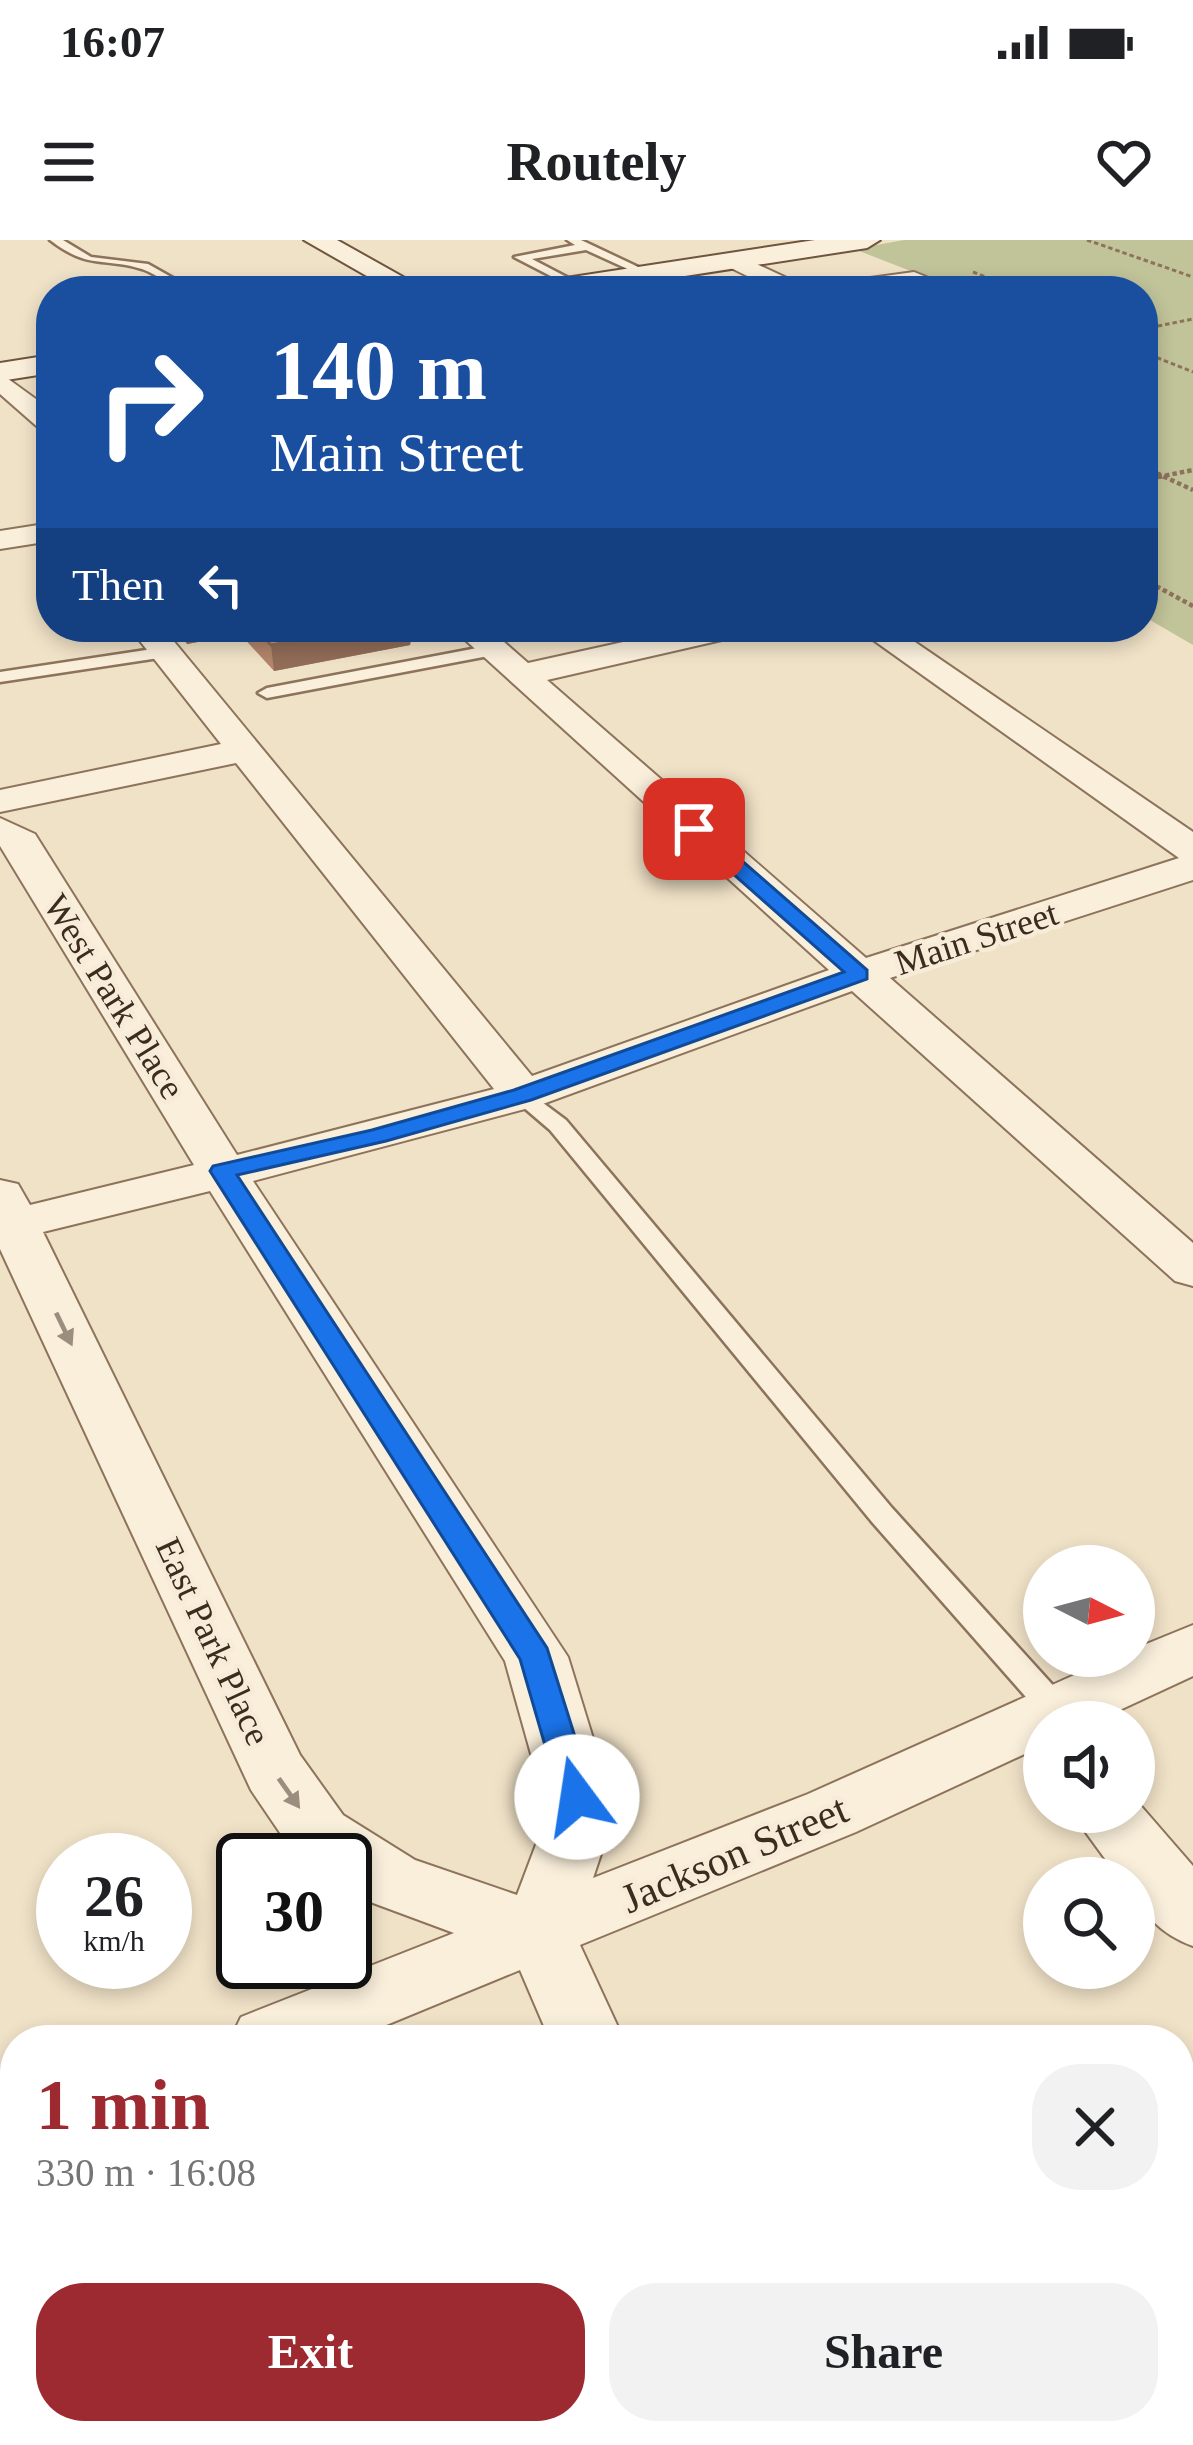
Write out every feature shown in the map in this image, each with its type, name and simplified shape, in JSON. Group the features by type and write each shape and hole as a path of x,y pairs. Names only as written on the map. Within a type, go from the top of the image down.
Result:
{"street":[{"path":"317,240 385,276"},
{"path":"634,276 867,240"},
{"path":"734,261 765,276"},
{"path":"0,372 36,366"},
{"path":"0,381 36,411"},
{"path":"0,540 36,534"},
{"path":"158,642 523,1095"},
{"path":"494,650 578,642"},
{"path":"893,642 1193,850"},
{"path":"494,650 1193,1270"},
{"path":"0,800 245,750"},
{"name":"West Park Place","path":"0,830 21,842 222,1171"},
{"name":"Main Street","path":"4,1215 377,1136 523,1095 859,974 1193,867"},
{"path":"222,1171 536,1657 577,1797 571,1842 539,1933 580,2025"},
{"name":"East Park Place","path":"4,1215 275,1771 319,1835 389,1880 539,1933"},
{"name":"Jackson Street","path":"1091,1701 1193,1649"},
{"name":"Jackson Street","path":"305,2025 1023,1734"},
{"path":"1123,1833 1193,1916"}],"lane":[{"path":"55,240 88,260 144,266 162,276"},
{"path":"572,240 647,274"},
{"path":"557,276 520,257 586,247"},
{"path":"0,677 144,642"},
{"path":"267,693 494,650"},
{"path":"523,1095 558,1125 882,1515 1025,1701"}],"path":[{"path":"1087,240 1193,277"},
{"path":"1158,325 1193,319"},
{"path":"1158,358 1193,372"},
{"path":"1158,477 1193,470"},
{"path":"1158,474 1193,490"},
{"path":"1158,588 1193,605"}],"green space":[{"path":"904,240 1193,240 1193,645 1158,625 1158,276 923,276 854,249"}],"route":[{"path":"577,1797 536,1657 222,1171 377,1136 523,1095 859,974 694,829"}]}
